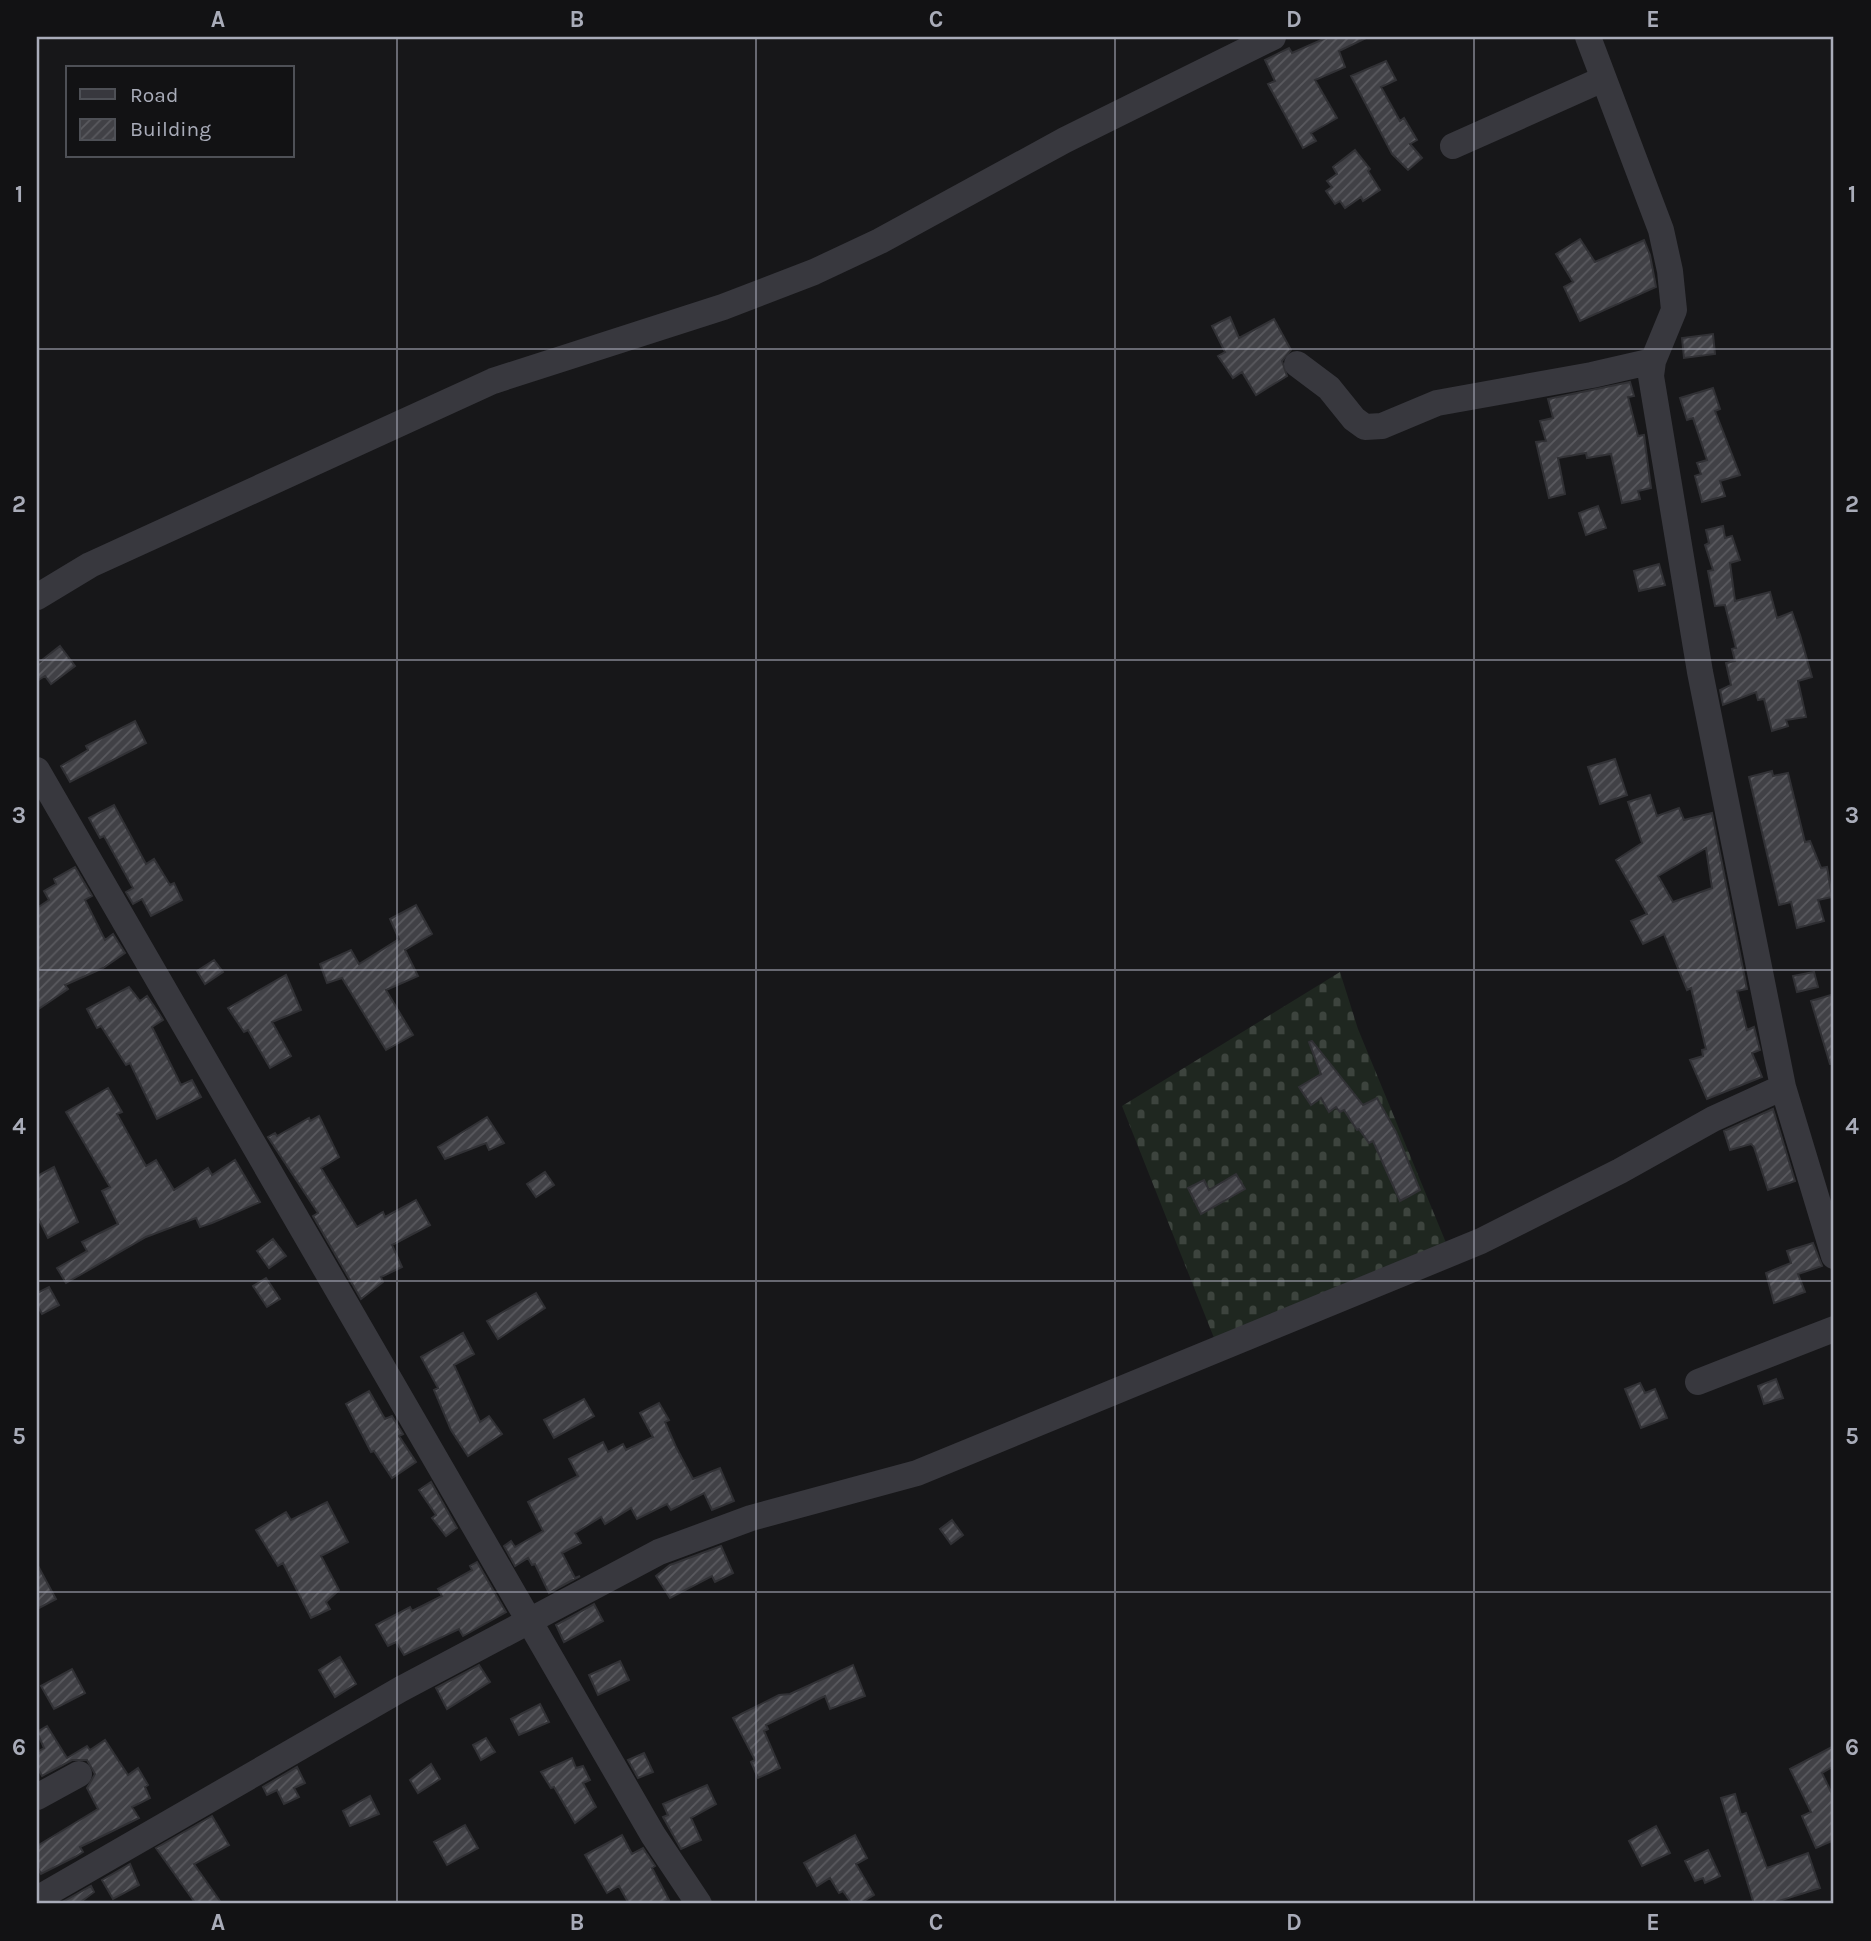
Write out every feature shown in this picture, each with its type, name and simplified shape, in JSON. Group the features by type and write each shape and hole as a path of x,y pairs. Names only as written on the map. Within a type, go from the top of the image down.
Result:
{"street":[{"path":"37,597 90,565 493,381 723,307 814,272 880,241 1065,140 1273,37"},
{"path":"1588,37 1601,80 1661,230 1670,271 1674,310 1653,361 1651,376 1700,672 1783,1087 1834,1256"},
{"path":"1452,146 1601,80"},
{"path":"1297,363 1329,388 1354,419 1366,426 1382,426 1437,403 1653,361"},
{"path":"37,770 653,1835 699,1904"},
{"path":"37,1899 401,1689 659,1552 751,1518 917,1473 1481,1241 1620,1171 1713,1119 1783,1087"},
{"path":"1698,1382 1834,1329"},
{"path":"37,1797 79,1774"}],"green space":[{"path":"1340,972 1358,1029 1449,1250 1216,1343 1122,1106"}],"building":[{"path":"1328,37 1368,37 1339,51 1345,67 1315,80 1337,118 1311,133 1316,141 1303,148 1268,84 1275,81 1265,60 1289,48 1292,53"},
{"path":"1386,61 1396,80 1381,87 1400,121 1404,118 1417,140 1410,144 1422,158 1408,170 1392,154 1351,76"},
{"path":"1355,150 1370,169 1368,171 1380,190 1363,201 1361,197 1345,208 1340,201 1335,204 1326,191 1332,187 1327,181 1337,174 1333,167"},
{"path":"1580,239 1595,262 1644,240 1650,255 1656,287 1580,321 1564,287 1573,282 1556,254"},
{"path":"1230,317 1239,338 1274,319 1291,350 1282,361 1287,376 1256,395 1242,372 1233,378 1218,356 1225,352 1212,326"},
{"path":"1713,334 1715,354 1684,358 1682,338"},
{"path":"1630,382 1634,396 1628,397 1638,436 1644,435 1651,488 1638,491 1640,499 1622,503 1611,454 1587,458 1586,453 1558,458 1565,494 1549,498 1536,442 1546,441 1540,421 1553,418 1548,399"},
{"path":"1713,388 1720,409 1715,411 1740,475 1720,481 1725,496 1702,502 1695,476 1701,474 1697,463 1707,460 1693,418 1687,420 1680,398"},
{"path":"1598,506 1606,528 1586,535 1579,513"},
{"path":"1723,526 1725,538 1732,536 1740,560 1730,563 1735,601 1770,592 1777,618 1792,612 1812,677 1798,681 1806,717 1786,720 1788,726 1772,731 1764,699 1758,700 1756,692 1723,705 1720,690 1731,685 1726,663 1735,661 1732,649 1736,648 1725,605 1715,606 1708,571 1713,570 1705,545 1709,543 1706,530"},
{"path":"1659,564 1665,585 1639,591 1634,571"},
{"path":"60,646 75,666 51,684 45,676 37,681 37,664"},
{"path":"135,721 146,743 70,782 61,766 88,750 86,746"},
{"path":"1615,759 1627,795 1600,804 1588,767"},
{"path":"1772,771 1773,776 1788,773 1805,842 1810,841 1821,868 1827,867 1832,897 1818,900 1824,921 1797,928 1791,902 1779,905 1749,777"},
{"path":"1650,795 1657,816 1679,808 1684,820 1712,813 1747,989 1737,991 1747,1030 1754,1027 1760,1050 1752,1053 1762,1077 1707,1099 1690,1060 1703,1056 1702,1050 1706,1049 1691,988 1687,990 1664,934 1643,944 1631,921 1647,914 1616,860 1642,843 1628,802","holes":["1706,848 1712,888 1673,902 1658,876"]},
{"path":"114,805 146,864 154,859 170,885 174,883 182,900 151,916 142,899 133,904 126,892 133,888 104,836 100,838 89,818"},
{"path":"75,867 92,896 85,900 105,940 113,934 125,953 103,968 65,985 68,989 37,1010 37,908 49,900 44,891 56,884 54,879"},
{"path":"416,905 432,934 405,950 418,976 386,990 413,1035 386,1050 342,978 327,983 320,964 351,950 359,964 399,939 390,919"},
{"path":"214,960 223,972 205,984 197,971"},
{"path":"1814,972 1818,987 1797,992 1793,976"},
{"path":"286,975 301,1010 272,1022 291,1056 270,1068 248,1030 244,1032 228,1008"},
{"path":"129,987 140,1001 147,996 160,1015 163,1020 152,1027 181,1085 192,1080 201,1097 157,1119 130,1063 126,1065 101,1026 97,1028 87,1009"},
{"path":"1834,994 1834,1064 1830,1064 1811,1001"},
{"path":"1312,1041 1363,1105 1377,1098 1396,1132 1420,1190 1400,1201 1373,1141 1369,1143 1344,1110 1340,1112 1336,1107 1329,1112 1321,1098 1311,1105 1299,1087 1321,1074 1309,1042"},
{"path":"108,1088 122,1112 117,1114 146,1166 156,1160 174,1190 208,1168 212,1175 235,1160 260,1202 200,1227 196,1218 146,1237 66,1283 57,1268 87,1251 82,1242 118,1224 102,1191 110,1187 66,1112"},
{"path":"1773,1109 1795,1181 1768,1190 1754,1147 1751,1144 1730,1150 1724,1131"},
{"path":"319,1116 339,1157 321,1168 357,1227 383,1212 385,1217 416,1200 430,1225 392,1245 402,1267 381,1277 383,1282 361,1299 313,1216 318,1213 268,1137 275,1133 277,1136 309,1118 310,1121"},
{"path":"487,1117 504,1143 489,1150 486,1143 445,1159 438,1147"},
{"path":"54,1167 78,1222 48,1238 37,1216 37,1176"},
{"path":"545,1172 554,1185 536,1197 527,1184"},
{"path":"1236,1174 1245,1189 1201,1214 1188,1188 1204,1180 1209,1190"},
{"path":"273,1239 286,1256 269,1268 257,1251"},
{"path":"1813,1243 1822,1266 1798,1274 1805,1292 1774,1303 1766,1273 1791,1263 1787,1251"},
{"path":"266,1278 280,1299 267,1307 253,1286"},
{"path":"49,1287 59,1305 42,1314 37,1305 37,1293"},
{"path":"536,1293 545,1308 498,1339 487,1321"},
{"path":"463,1333 474,1354 454,1365 480,1422 489,1416 502,1434 468,1456 451,1430 434,1390 438,1388 421,1357"},
{"path":"1776,1379 1783,1398 1764,1404 1758,1386"},
{"path":"1640,1383 1645,1393 1655,1389 1667,1418 1641,1428 1625,1389"},
{"path":"369,1391 385,1419 392,1416 403,1434 399,1436 416,1462 392,1478 374,1451 371,1452 346,1404"},
{"path":"584,1399 594,1416 554,1438 544,1420"},
{"path":"659,1403 669,1420 665,1422 676,1447 693,1479 720,1468 734,1501 712,1510 704,1493 671,1510 667,1504 637,1519 631,1508 605,1524 601,1517 575,1533 581,1543 562,1553 575,1578 580,1576 549,1593 535,1564 532,1565 528,1558 515,1566 504,1546 511,1541 515,1547 543,1531 528,1502 578,1476 569,1459 603,1442 608,1452 623,1444 626,1450 653,1437 640,1413"},
{"path":"431,1482 457,1528 446,1536 432,1518 436,1515 419,1490"},
{"path":"327,1502 348,1542 321,1556 339,1590 326,1602 330,1609 311,1618 283,1563 278,1566 256,1530 286,1512 291,1520"},
{"path":"952,1520 963,1535 951,1544 940,1529"},
{"path":"721,1546 733,1573 715,1582 712,1576 670,1598 656,1576 670,1565"},
{"path":"477,1562 506,1612 463,1636 459,1629 404,1655 396,1642 388,1646 376,1625 410,1607 412,1611 442,1596 438,1589 472,1570 470,1566"},
{"path":"37,1564 56,1599 37,1609"},
{"path":"594,1604 603,1621 564,1642 556,1625"},
{"path":"340,1657 356,1684 335,1697 319,1670"},
{"path":"620,1661 629,1680 598,1695 589,1675"},
{"path":"479,1665 490,1682 447,1709 436,1688"},
{"path":"853,1665 865,1696 830,1709 825,1696 766,1725 768,1729 764,1731 780,1768 758,1778 751,1762 755,1760 733,1718 779,1695 790,1694"},
{"path":"72,1669 85,1693 54,1709 41,1686"},
{"path":"540,1704 549,1722 519,1735 511,1719"},
{"path":"47,1726 67,1758 87,1746 90,1750 105,1740 128,1775 138,1768 148,1785 145,1787 150,1798 132,1807 139,1818 80,1847 83,1852 41,1874 37,1866 37,1846 98,1809 87,1788 95,1774 87,1760 72,1760 42,1776 37,1767 37,1752 44,1748 37,1732"},
{"path":"486,1738 495,1752 481,1760 473,1745"},
{"path":"1834,1746 1834,1766 1822,1773 1834,1798 1834,1840 1816,1848 1802,1816 1811,1812 1790,1769"},
{"path":"644,1753 653,1772 638,1778 628,1760"},
{"path":"572,1758 576,1768 583,1766 590,1780 583,1783 596,1807 575,1823 554,1787 551,1788 541,1772"},
{"path":"431,1764 440,1779 418,1793 410,1780"},
{"path":"297,1767 305,1783 294,1788 299,1797 284,1804 277,1790 267,1795 263,1787"},
{"path":"707,1785 716,1804 691,1818 701,1840 681,1849 663,1817 668,1815 663,1804"},
{"path":"1735,1794 1741,1815 1746,1813 1767,1868 1808,1853 1820,1888 1769,1904 1754,1904 1721,1798"},
{"path":"370,1796 379,1814 350,1826 343,1811"},
{"path":"212,1816 229,1845 194,1864 222,1904 196,1904 156,1848"},
{"path":"465,1825 478,1848 447,1865 434,1842"},
{"path":"1656,1826 1670,1853 1642,1866 1629,1841"},
{"path":"622,1835 632,1854 643,1848 655,1866 652,1868 669,1900 661,1904 629,1904 619,1886 607,1893 585,1855"},
{"path":"855,1835 867,1858 856,1864 874,1895 859,1904 852,1904 843,1891 839,1893 830,1878 817,1886 804,1863"},
{"path":"1708,1850 1720,1876 1705,1883 1703,1878 1695,1881 1685,1861"},
{"path":"130,1864 139,1885 113,1899 102,1880"},
{"path":"91,1886 94,1892 78,1904 59,1904"}]}
